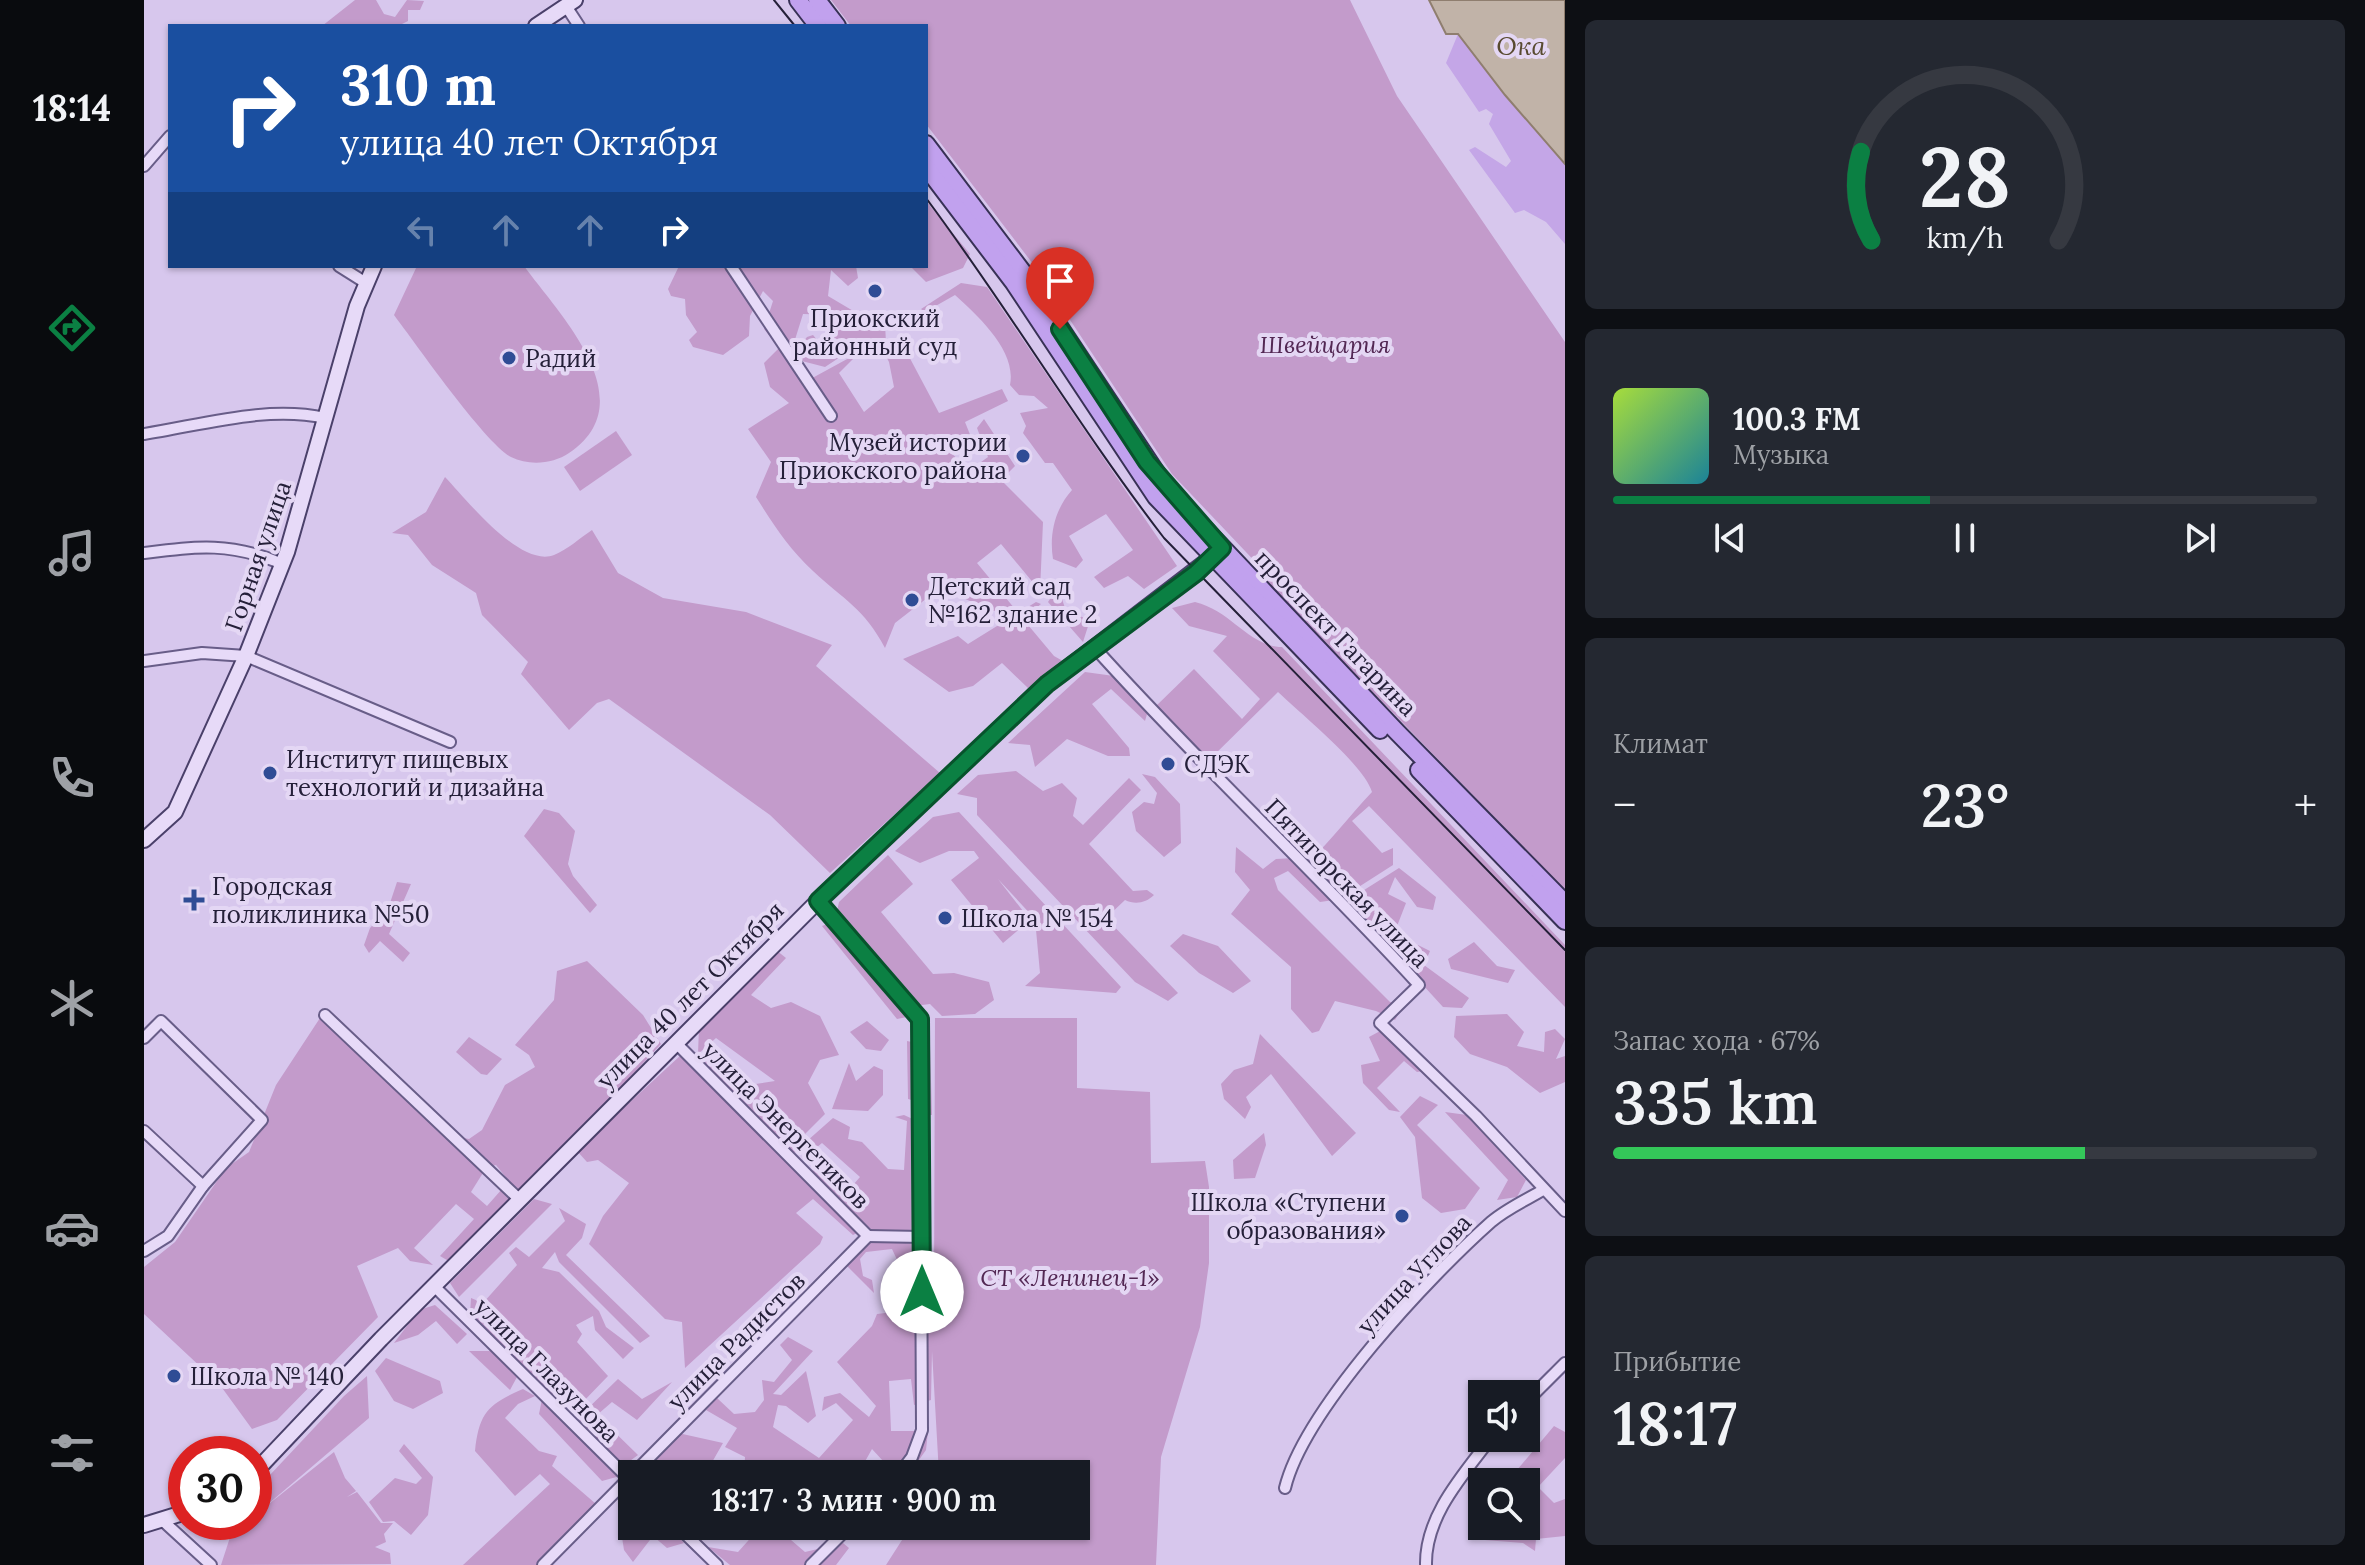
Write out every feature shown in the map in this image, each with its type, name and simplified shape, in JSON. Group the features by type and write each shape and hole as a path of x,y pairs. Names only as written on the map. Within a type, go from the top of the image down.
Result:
{"main road":[{"path":"798,0 816,24"},
{"path":"817,0 835,24"},
{"name":"проспект Гагарина","path":"928,147 1025,275 1147,462 1217,553 1565,921"},
{"name":"проспект Гагарина","path":"928,170 1014,283 1136,471 1565,903"}],"street":[{"path":"539,24 570,3 578,24"},
{"path":"144,166 168,138"},
{"path":"342,268 366,283"},
{"name":"Горная улица","path":"144,840 175,812 246,656 283,564 373,268"},
{"path":"732,268 831,416"},
{"path":"144,434 274,414 304,413 325,418"},
{"path":"144,553 225,546 283,564"},
{"name":"улица 40 лет Октября","path":"272,1454 434,1286 818,901 1047,684 1217,553"},
{"name":"Пятигорская улица","path":"1095,648 1148,708 1302,861 1419,985 1380,1023 1476,1116 1565,1211"},
{"path":"144,661 202,653 246,656 450,742"},
{"path":"818,901 920,1019 922,1430 910,1460"},
{"path":"325,1015 520,1200"},
{"path":"144,1038 161,1021 262,1120 203,1186 168,1236 144,1251"},
{"name":"улица Энергетиков","path":"676,1043 868,1236"},
{"path":"144,1131 203,1186"},
{"name":"улица Углова","path":"1285,1488 1313,1429 1384,1330 1492,1220 1543,1190"},
{"path":"868,1236 922,1237"},
{"name":"улица Радистов","path":"650,1460 868,1236"},
{"name":"улица Глазунова","path":"434,1286 618,1464"},
{"path":"1540,1388 1565,1363"},
{"path":"1426,1565 1426,1550 1435,1521 1482,1452"},
{"name":"улица Радистов","path":"543,1565 618,1492"},
{"path":"144,1525 168,1518"},
{"path":"162,1520 211,1565"},
{"path":"691,1540 717,1565"},
{"path":"811,1565 836,1540"}],"green space":[{"path":"355,0 376,0 384,14 395,17 407,0 424,1 420,10 408,10 408,21 402,24 325,24"},
{"name":"Швейцария","path":"831,0 1350,0 1397,96 1565,342 1565,890 1260,576 1264,571 1172,474 1033,264 928,127 928,24 849,24"},
{"path":"928,203 970,254 963,268 926,282 912,268 928,268"},
{"name":"Радий","path":"416,268 526,268 557,308 588,358 598,384 599,409 591,432 569,453 556,460 525,462 511,457 468,414 394,315"},
{"path":"678,268 856,268 858,278 848,286 831,270 828,296 855,312 857,322 885,322 886,344 905,349 939,413 1002,389 1008,401 965,422 971,437 951,453 970,470 988,457 977,428 984,419 1015,466 1001,480 1043,522 1040,591 1001,544 977,563 1015,609 993,611 940,588 895,623 885,648 853,605 796,554 756,497 771,462 748,429 789,403 770,387 764,363 779,348 805,382 860,352 839,373 864,412 894,387 889,362 880,345 866,340 825,367 798,360 795,352 807,337 813,335 818,341 835,330 842,319 838,315 803,314 793,346 776,344 764,329 773,301 763,291 750,316 749,336 723,355 693,347 689,340 697,332 686,315 685,299 671,296 668,289"},
{"path":"961,283 987,287 1177,566 1144,589 1128,576 1104,588 1094,577 1133,550 1106,514 1069,536 1083,560 1076,568 1053,559 1055,522 1061,505 1072,490 1053,463 1045,463 1023,433 1026,426 1020,413 1048,408 1034,396 1019,395 1010,385 1011,372 1002,347 955,295 925,312 921,309"},
{"path":"616,431 632,455 580,491 564,467"},
{"path":"445,477 495,530 526,552 540,556 554,555 592,530 618,573 663,598 746,612 832,645 816,666 940,773 830,873 770,815 609,699 597,703 569,730 521,674 528,662 482,615 476,593 432,565 408,535 392,533 426,512"},
{"path":"1058,587 1066,611 1090,620 1083,642 1048,602"},
{"path":"1036,602 1041,604 1023,619 1054,656 1070,665 1000,721 1028,688 1002,663 973,686 949,692 903,659 958,636 968,644"},
{"path":"1195,602 1208,606 1259,641 1282,647 1565,945 1565,1007 1369,806 1352,821 1382,853 1393,848 1393,865 1343,897 1308,862 1372,792 1345,754 1278,692 1207,762 1154,708 1194,669 1242,719 1260,699 1213,651 1227,636 1189,626 1172,608"},
{"path":"1085,672 1114,676 1147,714 1145,721 1111,689 1092,704 1129,748 1130,756 1108,756 1067,739 1035,767 1030,745 1008,743"},
{"path":"1016,771 1043,791 1062,783 1077,798 1073,816 1083,825 1129,778 1141,790 1089,844 1133,891 1147,890 1154,895 1140,902 1125,900 1106,918 1178,993 1168,1001 1135,982 977,815 977,798 957,794 978,775"},
{"path":"1142,774 1155,777 1180,804 1181,843 1164,857 1136,831 1132,812 1144,802 1154,804 1157,793"},
{"path":"544,809 559,813 575,831 568,864 573,876 597,905 590,913 524,836"},
{"path":"959,812 1121,987 1116,993 1025,986 1040,973 1035,919 998,879 1030,920 1003,943 951,880 979,858 974,851 949,851 920,863 895,851 933,817"},
{"path":"1236,847 1263,869 1276,859 1294,858 1334,900 1320,902 1288,871 1274,878 1278,890 1390,1002 1404,1005 1395,1020 1376,1011 1335,1001 1319,1031 1312,1033 1291,1009 1291,967 1231,914 1250,890 1235,872"},
{"path":"888,855 913,884 881,912 933,974 954,973 989,982 994,1000 975,1014 942,1016 930,1004 914,1006 836,916 839,902"},
{"path":"1399,868 1436,897 1433,910 1417,907 1395,877 1388,894 1406,903 1392,939 1385,946 1345,902"},
{"path":"397,882 411,884 389,934 410,953 403,962 380,941 369,953 364,945 370,928 388,909"},
{"path":"832,922 912,1016 897,1019 822,926"},
{"path":"1183,934 1218,946 1251,981 1233,993 1199,973 1170,946"},
{"path":"1474,942 1497,966 1515,970 1508,983 1451,969 1448,959"},
{"path":"1418,945 1430,951 1424,965 1469,998 1462,1008 1443,1007 1401,961"},
{"path":"776,950 786,958 751,995 771,1008 791,1002 820,1016 839,1055 820,1060 808,1083 825,1114 800,1139 807,1141 833,1118 850,1127 848,1139 862,1142 888,1169 904,1170 907,1121 895,1117 904,1115 930,1127 928,1217 916,1233 873,1232 854,1218 811,1171 820,1169 846,1193 860,1177 822,1143 810,1153 789,1152 700,1061 705,1059 736,1087 775,1081 716,1038 698,1054 699,1027"},
{"path":"587,961 643,1015 661,1044 520,1195 496,1165 486,1168 471,1192 487,1206 502,1189 515,1200 452,1263 440,1256 474,1219 456,1204 414,1248 433,1265 410,1261 398,1248 357,1266 378,1317 277,1420 252,1429 220,1385 144,1314 144,1267 175,1242 226,1168 249,1152 276,1085 320,1018 329,1016 458,1137 469,1139 482,1130 505,1085 535,1067 529,1055 515,1045 554,1000 557,971"},
{"path":"1507,1014 1524,1032 1517,1046 1544,1052 1545,1032 1555,1029 1565,1039 1556,1059 1565,1056 1565,1082 1540,1093 1507,1067 1470,1054 1454,1037 1456,1016"},
{"name":"СТ «Ленинец-1»","path":"935,1018 1077,1018 1077,1088 1150,1092 1151,1163 1205,1161 1209,1187 1209,1263 1200,1327 1161,1457 1156,1565 886,1565 902,1540 1090,1540 1090,1460 938,1460 932,1351 931,1400 914,1405 911,1379 889,1381 891,1431 928,1431 926,1450 919,1460 882,1460 872,1449 866,1460 745,1460 745,1457 725,1447 737,1428 706,1410 717,1398 734,1414 755,1412 764,1400 762,1380 774,1382 792,1360 780,1345 788,1337 813,1351 773,1394 781,1395 806,1371 816,1416 808,1423 786,1406 778,1405 773,1427 819,1458 853,1420 836,1403 822,1411 824,1397 840,1393 869,1417 876,1406 837,1362 872,1326 877,1314 910,1310 912,1273 933,1257 934,1289"},
{"path":"867,1021 889,1040 881,1051 866,1049 850,1032"},
{"path":"1382,1030 1424,1071 1417,1072 1404,1061 1377,1088 1400,1112 1389,1110 1363,1083 1361,1065 1380,1061 1369,1037"},
{"path":"1260,1034 1356,1133 1332,1156 1271,1074 1246,1097 1251,1107 1245,1119 1224,1099 1221,1084 1234,1070 1253,1064"},
{"path":"469,1037 502,1059 487,1075 481,1074 456,1052"},
{"path":"907,1041 930,1046 932,1115 927,1115 926,1104 908,1099"},
{"path":"681,1055 859,1232 853,1235 813,1199 796,1213 823,1237 820,1244 685,1368 682,1322 665,1319 589,1244 603,1216 629,1183 598,1160 587,1162 577,1151"},
{"path":"849,1063 856,1081 874,1066 883,1070 883,1095 868,1111 832,1109"},
{"path":"1420,1096 1438,1105 1417,1125 1480,1188 1465,1209 1441,1213 1422,1198 1415,1137 1400,1117"},
{"path":"1445,1112 1467,1115 1526,1180 1517,1197 1497,1200 1508,1180"},
{"path":"1264,1133 1266,1145 1255,1178 1234,1179 1233,1160"},
{"path":"534,1199 552,1204 459,1297 450,1283"},
{"path":"559,1208 586,1224 582,1238 566,1255 650,1336 640,1343 559,1262 555,1252 542,1268 559,1272 599,1311 606,1327 634,1348 623,1359 595,1330 593,1316 576,1325 582,1334 577,1342 608,1376 580,1405 557,1404 470,1315 471,1298 483,1303 517,1265 509,1253 516,1247 529,1257 565,1221"},
{"path":"869,1240 917,1244 917,1267 899,1264 892,1249 866,1252 860,1259 863,1276 872,1280 874,1293 845,1264"},
{"path":"435,1305 467,1334 457,1344 436,1321 418,1335 394,1343 419,1310"},
{"path":"469,1351 491,1351 517,1377 510,1390"},
{"path":"386,1358 440,1381 443,1393 413,1409 394,1401 375,1371"},
{"path":"367,1376 369,1418 272,1501 272,1473 344,1396"},
{"path":"618,1379 642,1399 672,1382 637,1420 612,1402 597,1415 638,1455 631,1460 618,1461 578,1418"},
{"path":"523,1389 535,1396 518,1404 505,1418 539,1451 557,1456 552,1466 596,1504 536,1565 463,1565 550,1484 540,1474 515,1496 475,1451 479,1427 488,1411"},
{"path":"542,1399 618,1477 602,1481 539,1414"},
{"path":"1554,1426 1565,1432 1565,1458 1540,1485 1540,1468 1519,1468 1532,1452 1540,1452 1540,1443"},
{"path":"678,1433 723,1443 713,1460 652,1460"},
{"path":"404,1444 433,1477 428,1515 411,1535 394,1521 383,1522 369,1502 395,1478 416,1484 422,1478 399,1451"},
{"path":"334,1452 345,1478 356,1491 347,1497 357,1492 381,1523 393,1523 384,1534 386,1542 375,1547 390,1553 391,1564 221,1565 229,1540 272,1540 272,1501"},
{"path":"1540,1489 1554,1503 1565,1499 1565,1536 1540,1539"},
{"path":"622,1540 650,1540 633,1562 624,1550"},
{"path":"658,1540 681,1540 684,1543 667,1548"},
{"path":"749,1540 791,1540 805,1552 843,1543 849,1548 836,1565 730,1565 708,1547 738,1552"},
{"path":"1485,1540 1536,1540 1535,1551 1523,1543"}],"sand":[{"path":"1458,34 1505,95 1565,164 1565,244 1546,222 1524,210 1515,213 1469,150 1475,147 1506,167 1511,161 1489,124 1493,114 1486,109 1479,112 1446,63"}],"water":[{"name":"Ока","path":"1429,0 1565,0 1565,164 1505,95 1458,34 1446,34"}],"tram line":[{"path":"774,0 793,24"},
{"path":"928,201 1164,538 1565,950"}],"place":[{"name":"Приокский районный суд","path":"875,291"},
{"name":"Радий","path":"509,358"},
{"name":"Музей истории Приокского района","path":"1023,456"},
{"name":"Детский сад №162 здание 2","path":"912,600"},
{"name":"СДЭК","path":"1168,764"},
{"name":"Институт пищевых технологий и дизайна","path":"270,773"},
{"name":"Городская поликлиника №50","path":"194,900"},
{"name":"Школа № 154","path":"945,918"},
{"name":"Школа «Ступени образования»","path":"1402,1216"},
{"name":"Школа № 140","path":"174,1376"}],"route":[{"path":"922,1292 920,1019 818,901 1047,684 1196,573 1222,548 1167,489 1147,462 1060,329"}]}
